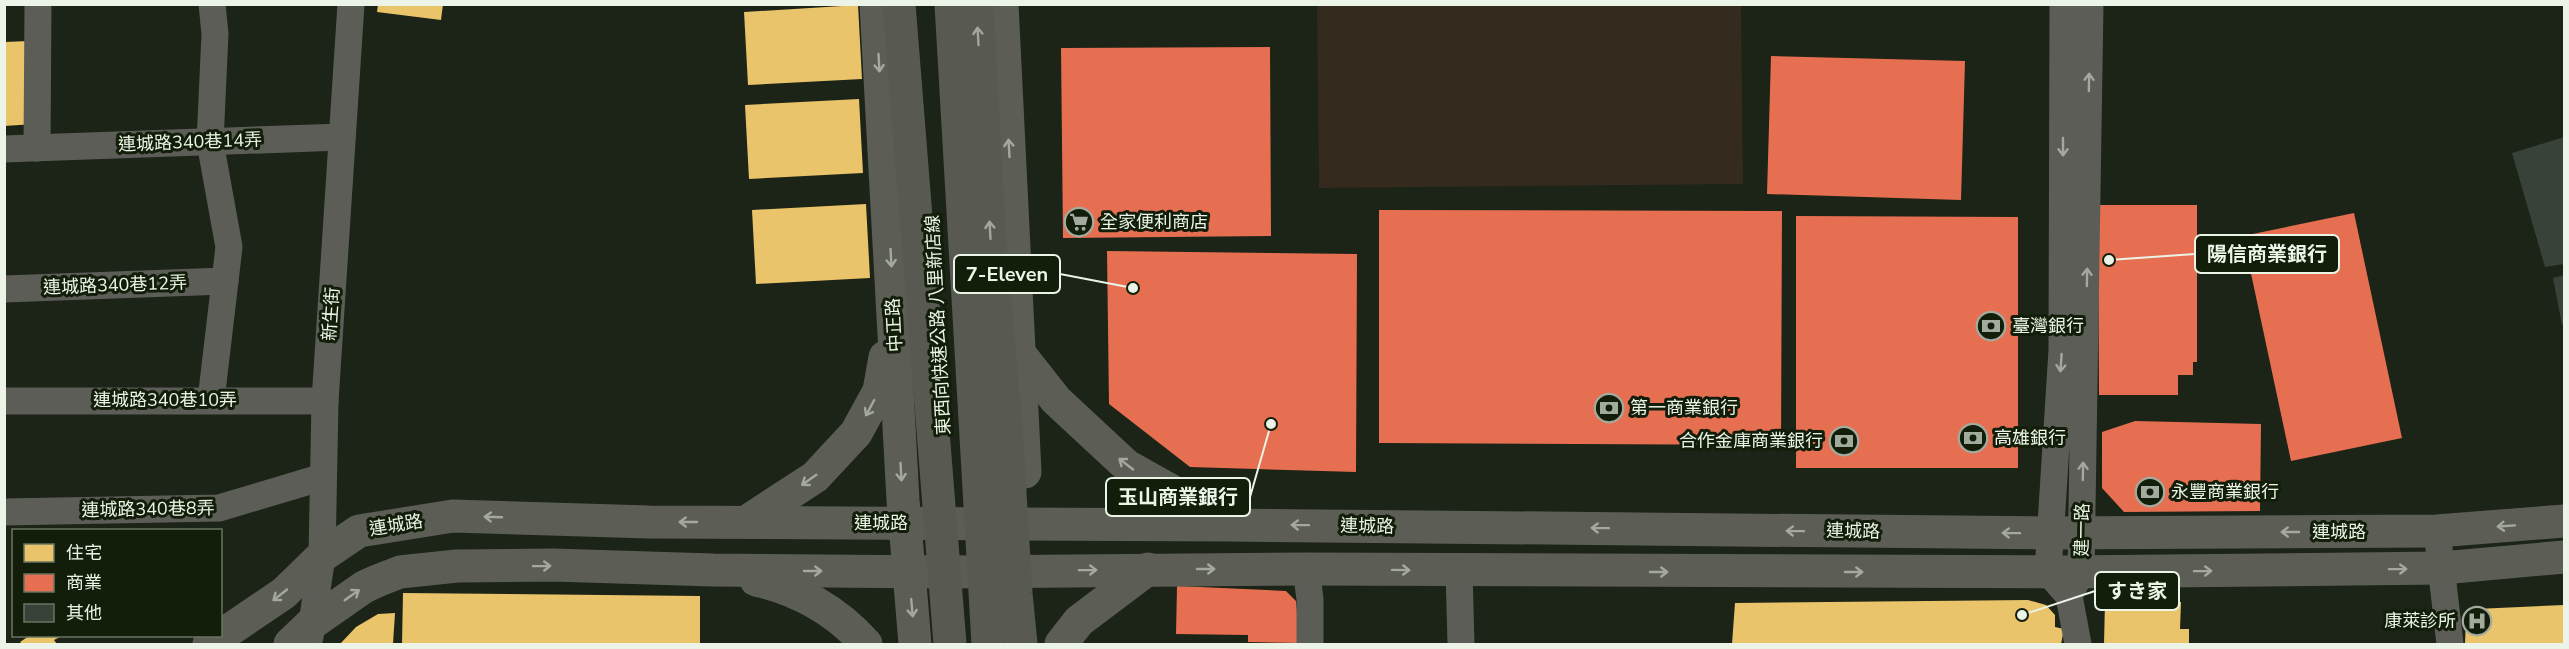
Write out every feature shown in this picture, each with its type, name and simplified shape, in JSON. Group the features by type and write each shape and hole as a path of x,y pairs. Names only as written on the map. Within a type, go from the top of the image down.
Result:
{"highway":[{"path":"899,4 968,640"},
{"name":"東西向快速公路 八里新店線","path":"919,4 954,594 968,640"},
{"path":"939,4 968,640"},
{"name":"東西向快速公路 八里新店線","path":"951,4 968,640"},
{"path":"976,4 990,244 1006,425 1021,645"}],"main road":[{"name":"中正路","path":"876,4 904,523 915,645"},
{"path":"1002,4 1019,353 1012,524 1016,572 1008,645"},
{"path":"746,522 815,477 856,433 879,391 894,311"},
{"path":"1019,353 1056,400 1127,466 1231,525"},
{"path":"899,421 937,470 942,523"},
{"name":"連城路","path":"222,636 284,593 321,556 359,531 453,516 649,522 2048,533 2437,531 2565,521"},
{"name":"連城路","path":"304,638 364,587 400,572 457,566 945,572 1306,569 2048,572 2075,584 2442,568 2565,557"},
{"path":"1061,645 1079,621 1148,569"},
{"path":"713,570 785,586 824,608 866,645"},
{"path":"1016,572 1037,645"}],"street":[{"path":"37,148 38,4"},
{"path":"211,400 229,247 210,142 215,34 212,4"},
{"name":"新生街","path":"304,638 321,556 325,401 351,4"},
{"name":"建一路","path":"2048,572 2048,533 2062,350 2063,4"},
{"name":"建一路","path":"2078,645 2075,584 2081,533 2090,4"},
{"name":"連城路340巷14弄","path":"4,148 342,137"},
{"name":"連城路340巷12弄","path":"4,289 225,281"},
{"name":"連城路340巷10弄","path":"4,400 325,401"},
{"name":"連城路340巷8弄","path":"4,512 219,508 323,477"},
{"path":"942,523 945,572"},
{"path":"2437,531 2450,645"},
{"path":"1306,569 1310,599 1310,645"},
{"path":"1459,571 1461,645"}],"shaded area":[{"path":"1317,5 1741,5 1743,184 1319,188"}],"building: 住宅":[{"path":"378,4 443,4 441,20 377,12"},
{"path":"858,5 862,79 748,85 744,12"},
{"path":"29,41 35,124 4,126 4,42"},
{"path":"859,99 863,173 749,179 745,105"},
{"path":"866,204 870,278 756,284 752,210"},
{"path":"403,593 700,596 700,644 402,644"},
{"path":"2028,600 2046,605 2055,615 2055,627 2064,629 2061,644 1732,644 1735,603"},
{"path":"2105,601 2181,602 2180,629 2189,629 2189,644 2104,644"},
{"path":"2564,605 2564,644 2465,644 2466,618 2476,609"},
{"path":"395,613 393,644 340,644 356,627 378,614"},
{"path":"28,637 60,637 54,640 57,644 22,644 20,642"}],"building: 商業":[{"path":"1270,47 1271,236 1063,238 1061,48"},
{"path":"1771,56 1965,61 1961,200 1767,194"},
{"path":"2098,205 2197,205 2197,362 2193,362 2193,375 2178,375 2178,395 2099,395"},
{"path":"1379,210 1782,211 1781,445 1379,443"},
{"path":"2354,213 2402,438 2291,461 2243,236"},
{"path":"1796,216 2018,217 2018,468 1796,468"},
{"path":"1107,251 1357,254 1356,472 1190,467 1109,404"},
{"path":"2135,421 2261,424 2260,511 2124,512 2102,488 2102,432"},
{"path":"1177,586 1286,591 1296,601 1300,643 1248,642 1248,635 1176,634"}],"building: 其他":[{"path":"2564,137 2564,264 2545,267 2512,153"},
{"path":"2564,275 2564,324 2562,325 2553,278"}],"place":[{"name":"全家便利商店","path":"1079,222"},
{"name":"陽信商業銀行","path":"2109,260"},
{"name":"7-Eleven","path":"1133,288"},
{"name":"臺灣銀行","path":"1991,326"},
{"name":"第一商業銀行","path":"1609,408"},
{"name":"玉山商業銀行","path":"1271,424"},
{"name":"高雄銀行","path":"1973,438"},
{"name":"合作金庫商業銀行","path":"1844,441"},
{"name":"永豐商業銀行","path":"2150,492"},
{"name":"すき家","path":"2022,615"},
{"name":"康萊診所","path":"2477,621"}]}
